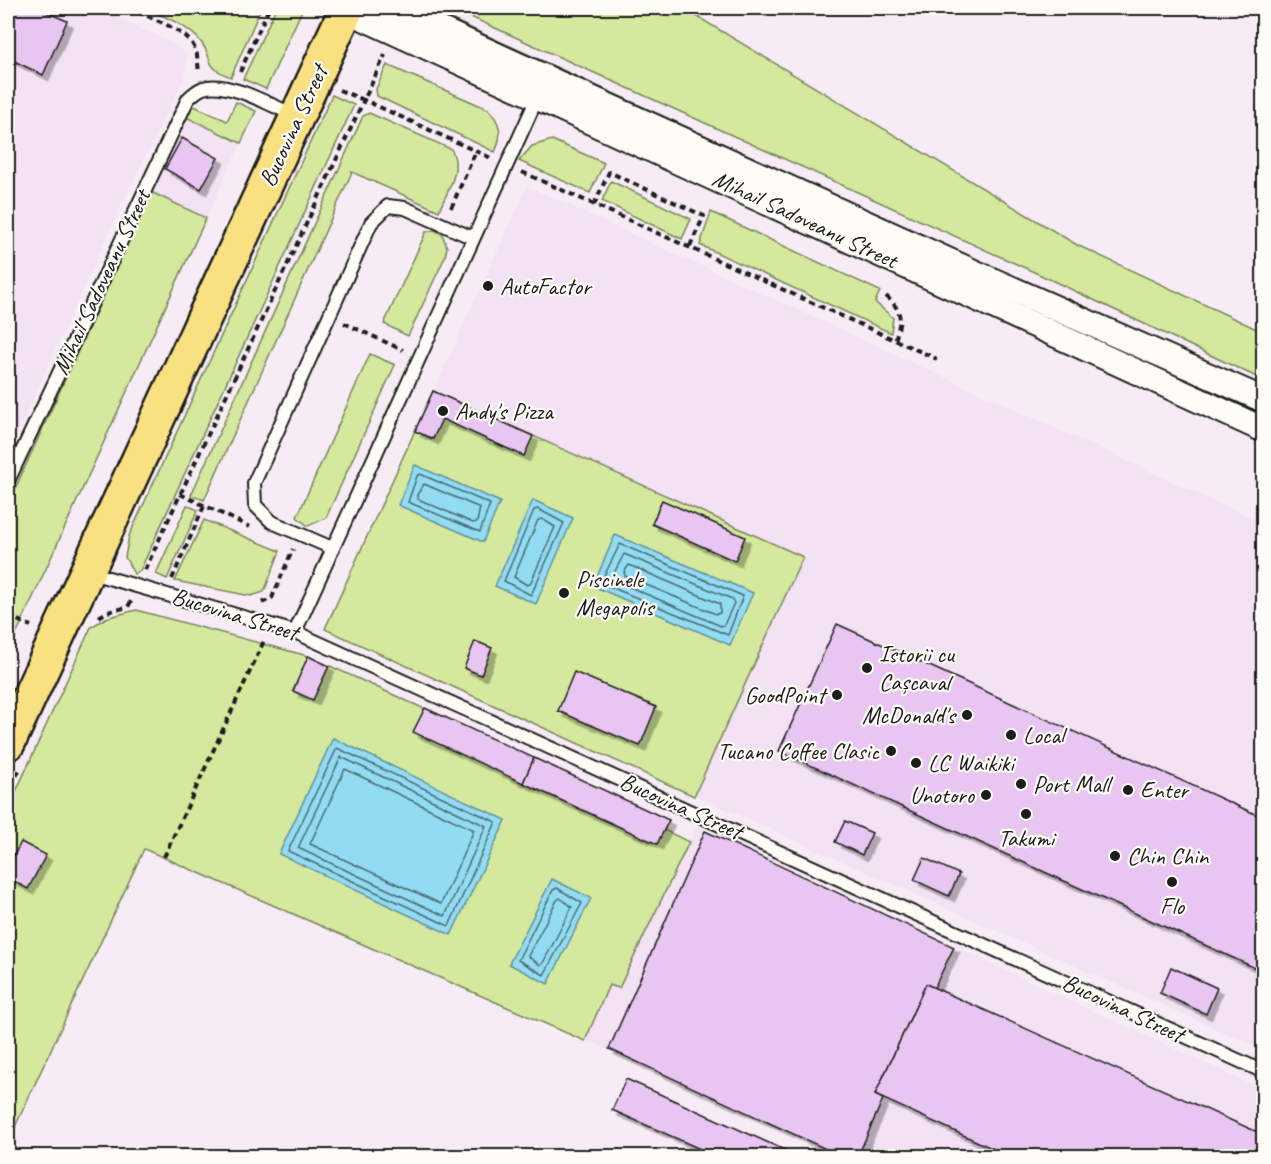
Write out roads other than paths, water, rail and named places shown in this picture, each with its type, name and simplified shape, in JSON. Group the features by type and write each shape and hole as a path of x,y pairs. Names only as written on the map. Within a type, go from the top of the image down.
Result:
{"main road":[{"name":"Bucovina Street","path":"8,742 346,9"}],"street":[{"name":"Mihail Sadoveanu Street","path":"393,8 542,87 1263,430"},
{"name":"Mihail Sadoveanu Street","path":"346,9 396,32 542,87 978,274 1263,400"}],"lane":[{"name":"Mihail Sadoveanu Street","path":"8,481 188,99 201,88 218,86 232,89 297,117"},
{"path":"295,632 542,87"},
{"path":"332,548 272,522 255,505 254,483 371,223 388,206 405,208 473,238"},
{"name":"Bucovina Street","path":"87,571 295,632 1263,1072"}],"water":[{"path":"415,465 500,502 483,542 398,505"},
{"path":"533,500 573,518 536,604 495,586"},
{"path":"615,535 753,593 730,645 593,586"},
{"path":"333,738 506,820 451,935 279,854"},
{"path":"552,879 591,898 548,984 509,964"}],"place":[{"name":"AutoFactor","path":"488,286"},
{"name":"Andy's Pizza","path":"443,411"},
{"name":"Piscinele Megapolis","path":"564,593"},
{"name":"Istorii cu Cașcaval","path":"867,668"},
{"name":"GoodPoint","path":"837,695"},
{"name":"McDonald's","path":"967,715"},
{"name":"Local","path":"1011,735"},
{"name":"Tucano Coffee Clasic","path":"891,751"},
{"name":"LC Waikiki","path":"916,763"},
{"name":"Port Mall","path":"1021,784"},
{"name":"Enter","path":"1128,790"},
{"name":"Unotoro","path":"986,795"},
{"name":"Takumi","path":"1026,814"},
{"name":"Chin Chin","path":"1115,856"},
{"name":"Flo","path":"1172,882"}]}
